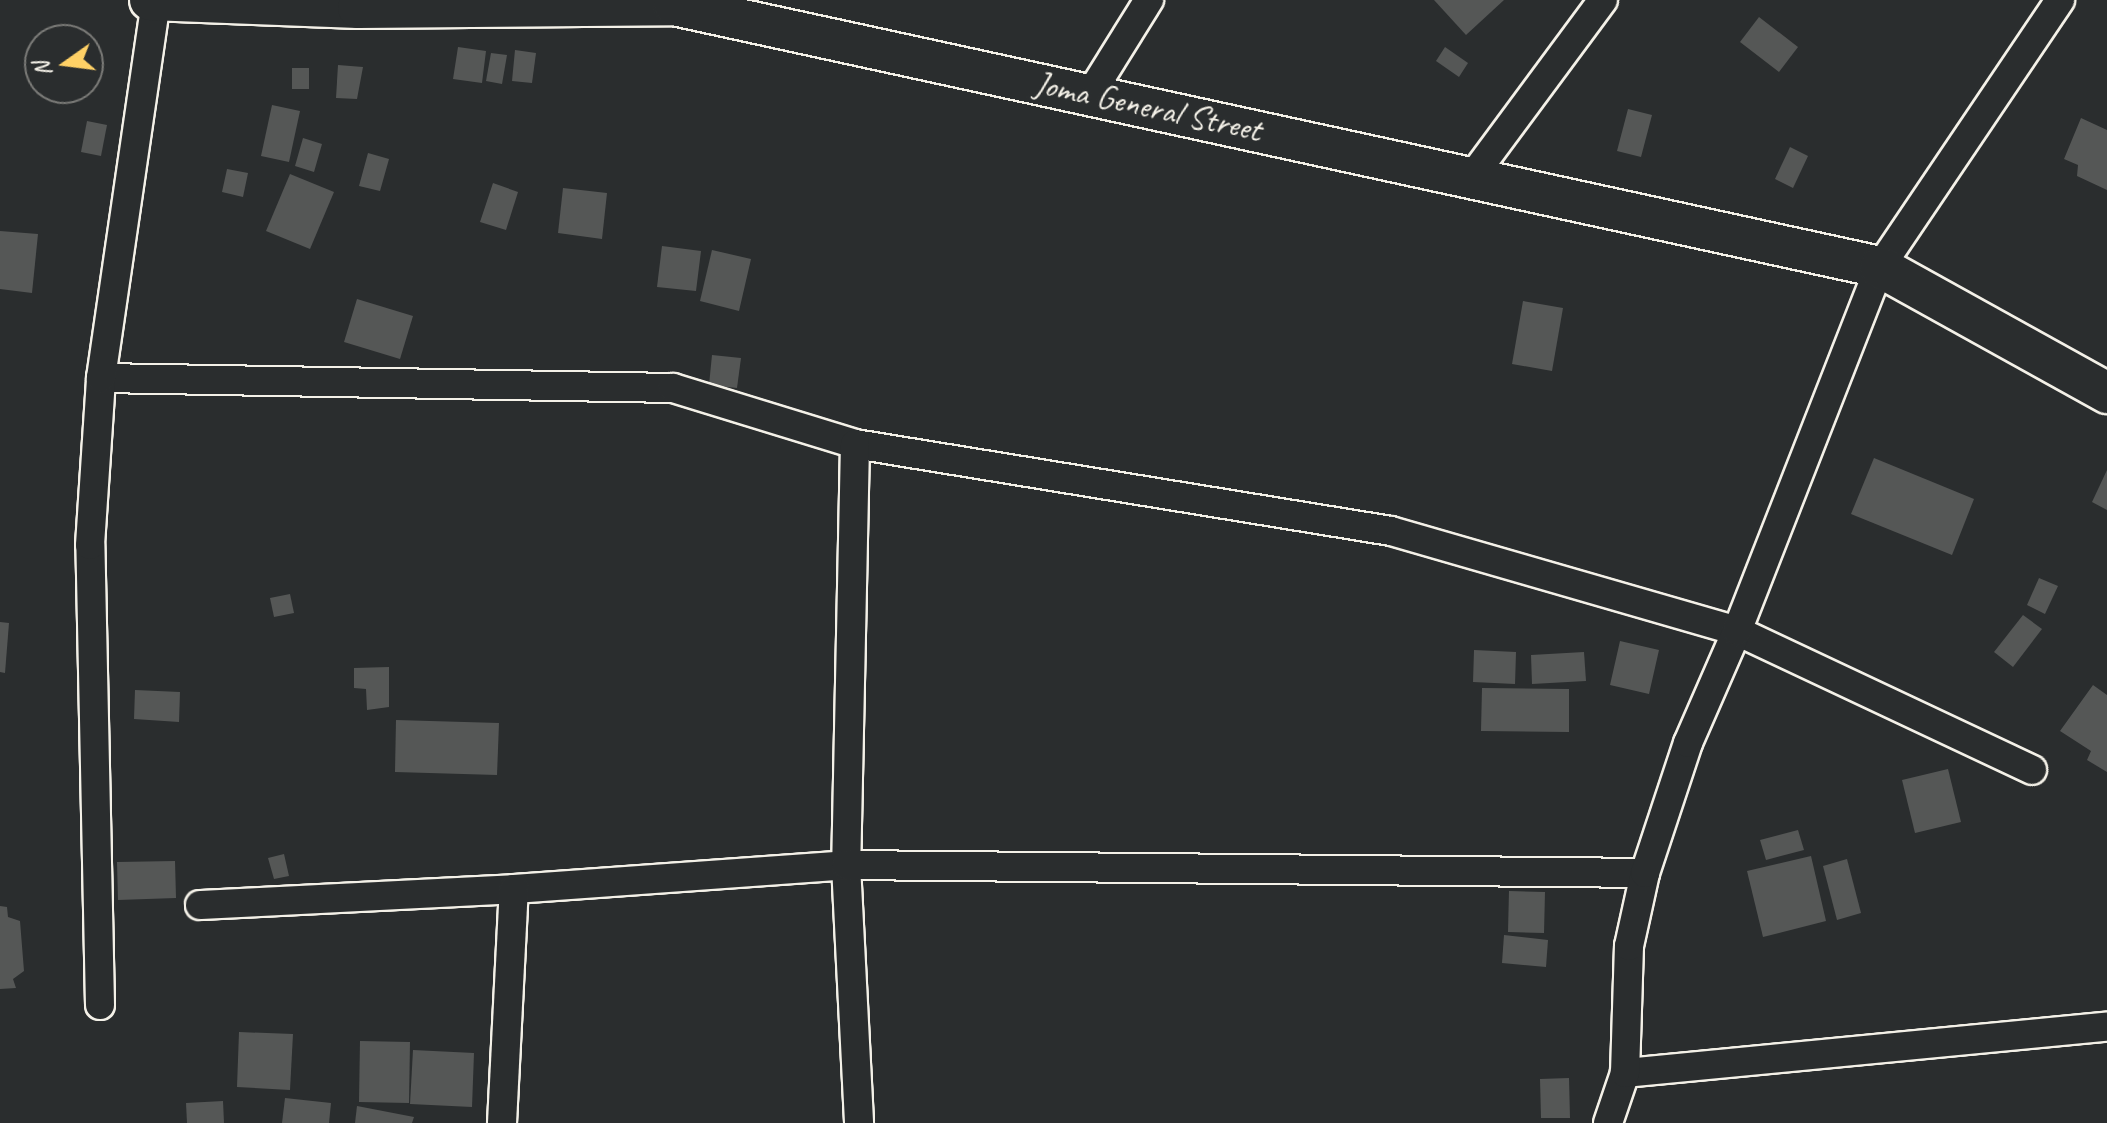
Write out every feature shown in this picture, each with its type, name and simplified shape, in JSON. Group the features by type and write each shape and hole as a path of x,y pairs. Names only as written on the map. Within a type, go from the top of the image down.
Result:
{"street":[{"name":"Joma General Street","path":"150,0 357,4 674,2 1880,267 2107,393"},
{"path":"1091,93 1149,0"},
{"path":"1472,177 1603,0"},
{"path":"1608,1123 1625,1073 1629,946 1645,873 1688,743 1737,631 1880,267 2060,0"},
{"path":"100,1005 90,545 101,378 156,1"},
{"path":"101,378 673,388 855,444 1391,531 1737,631 2032,770"},
{"path":"855,444 846,865 859,1123"},
{"path":"200,905 514,889 846,865 1645,873"},
{"path":"502,1123 514,889"},
{"path":"1625,1073 2107,1027"}],"building":[{"path":"1434,0 1504,0 1466,35"},
{"path":"1759,17 1798,47 1779,72 1740,42"},
{"path":"458,47 486,51 482,83 453,79"},
{"path":"1445,47 1468,63 1459,77 1436,61"},
{"path":"515,50 536,53 532,83 512,81"},
{"path":"491,53 507,55 502,84 486,81"},
{"path":"338,65 363,67 357,99 336,98"},
{"path":"292,68 309,68 309,89 292,89"},
{"path":"272,105 300,111 289,162 261,156"},
{"path":"1628,109 1652,115 1641,157 1617,151"},
{"path":"2081,118 2107,130 2107,190 2077,176 2078,165 2064,159"},
{"path":"87,121 107,125 101,156 81,152"},
{"path":"303,138 322,144 314,172 295,166"},
{"path":"1790,147 1808,156 1793,188 1775,179"},
{"path":"368,153 389,159 380,191 359,186"},
{"path":"227,169 248,173 243,197 222,192"},
{"path":"290,174 334,192 310,249 266,231"},
{"path":"493,183 518,192 506,230 480,222"},
{"path":"563,188 607,193 602,239 558,233"},
{"path":"0,231 38,234 32,293 0,289"},
{"path":"662,246 701,251 696,291 657,287"},
{"path":"712,250 751,259 739,311 700,301"},
{"path":"357,299 413,316 400,359 344,342"},
{"path":"1523,301 1563,308 1552,371 1512,364"},
{"path":"712,355 741,358 737,388 709,385"},
{"path":"1874,458 1974,499 1952,555 1851,514"},
{"path":"2107,470 2107,510 2092,502"},
{"path":"2039,578 2058,586 2045,614 2027,605"},
{"path":"290,594 294,613 274,617 270,598"},
{"path":"2023,615 2042,629 2013,667 1994,652"},
{"path":"0,622 9,623 5,673 0,672"},
{"path":"1620,641 1659,650 1649,694 1610,685"},
{"path":"1474,650 1516,652 1515,684 1473,682"},
{"path":"1584,652 1586,681 1532,684 1531,655"},
{"path":"389,667 389,707 367,710 366,689 354,688 354,668"},
{"path":"2093,685 2107,695 2107,772 2087,760 2091,751 2060,731"},
{"path":"1482,688 1569,689 1569,732 1481,731"},
{"path":"135,690 180,692 179,722 134,719"},
{"path":"396,720 499,723 497,775 395,772"},
{"path":"1948,769 1961,822 1915,833 1902,780"},
{"path":"1798,830 1804,850 1766,860 1760,840"},
{"path":"284,854 289,876 274,879 268,858"},
{"path":"1811,856 1826,921 1763,937 1747,871"},
{"path":"1847,859 1861,913 1837,920 1823,866"},
{"path":"175,861 176,898 118,900 117,862"},
{"path":"1509,891 1545,892 1544,933 1508,932"},
{"path":"0,906 7,907 8,917 20,921 24,971 13,979 16,988 0,989"},
{"path":"1504,935 1548,940 1546,967 1502,963"},
{"path":"239,1032 293,1034 290,1090 237,1087"},
{"path":"360,1041 410,1042 409,1103 359,1102"},
{"path":"413,1050 474,1053 472,1107 410,1104"},
{"path":"1569,1078 1570,1118 1541,1118 1540,1079"},
{"path":"285,1098 331,1103 329,1123 282,1123"},
{"path":"223,1101 224,1123 187,1123 186,1103"},
{"path":"357,1106 414,1117 412,1123 355,1123"}]}
